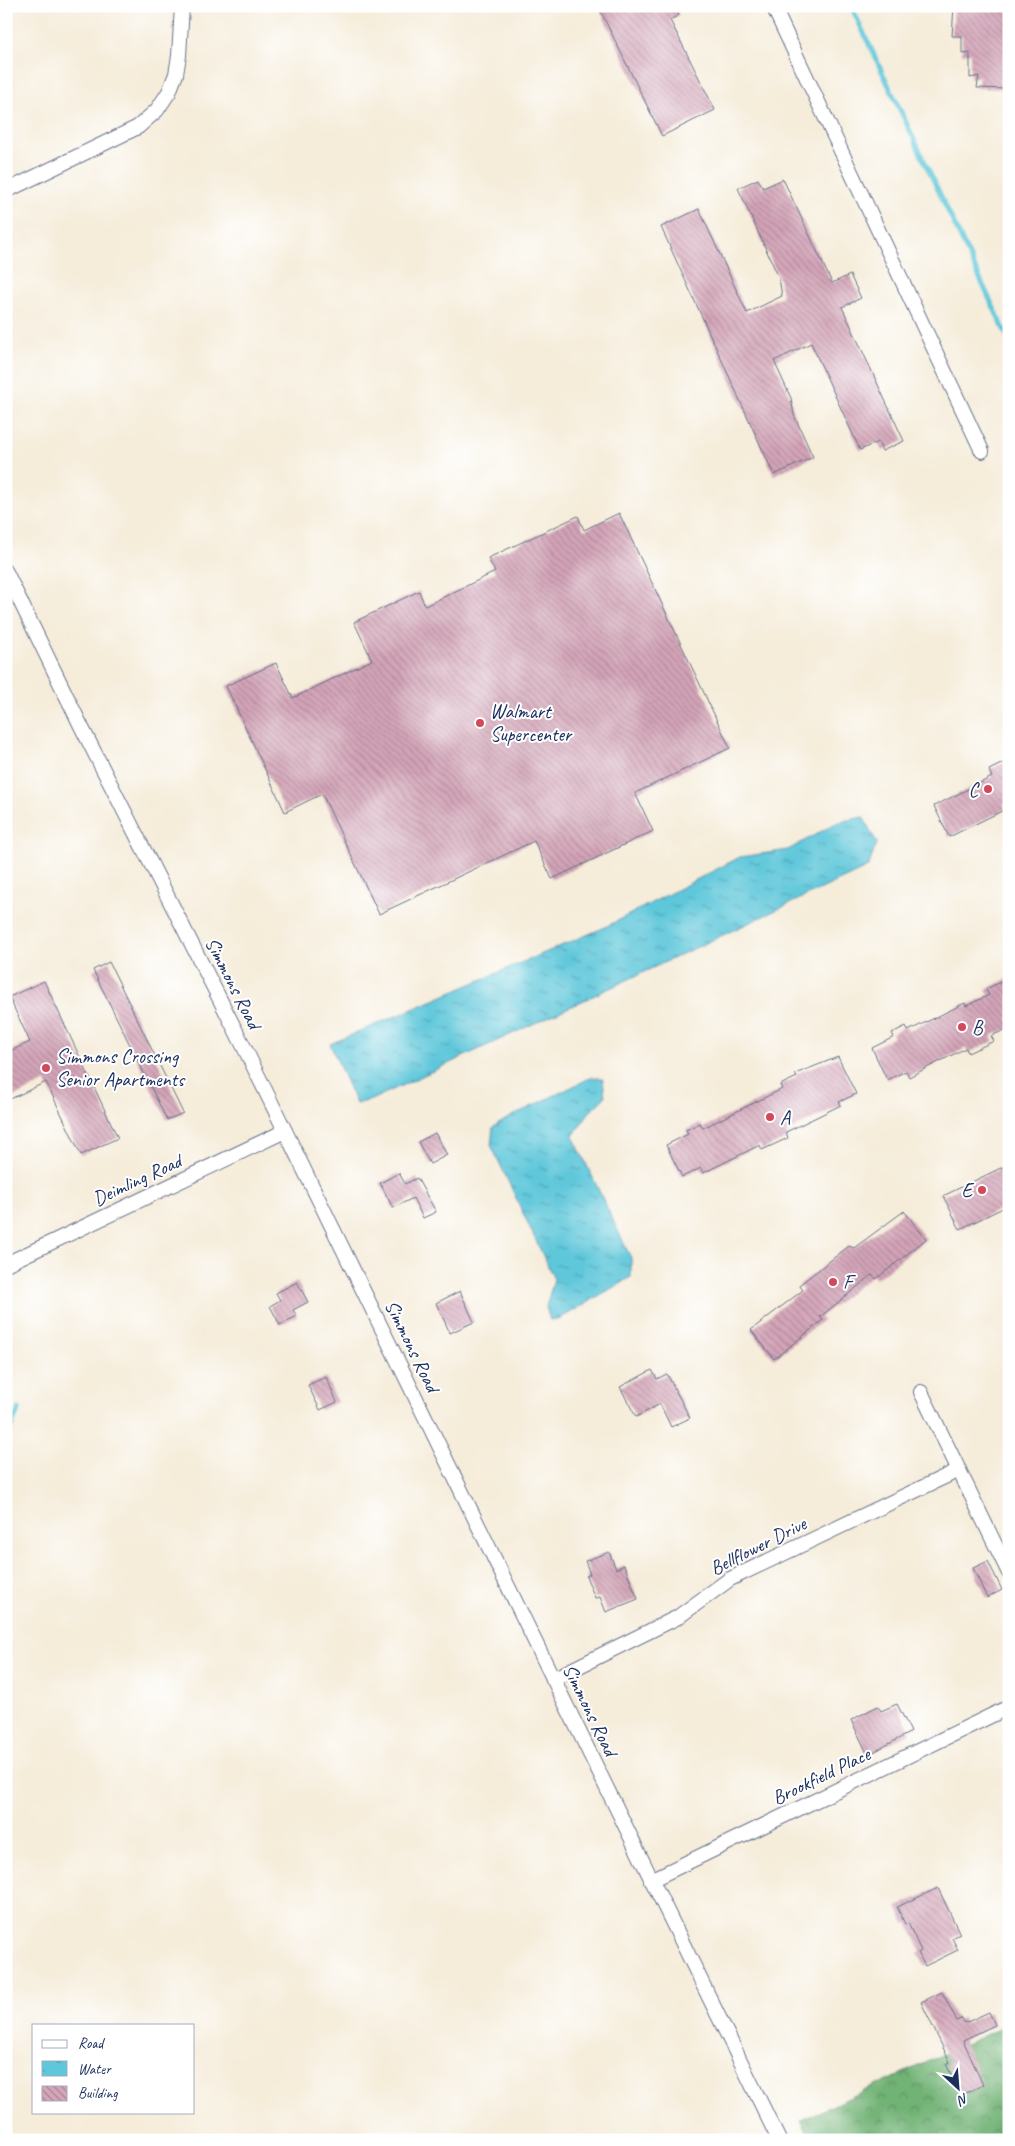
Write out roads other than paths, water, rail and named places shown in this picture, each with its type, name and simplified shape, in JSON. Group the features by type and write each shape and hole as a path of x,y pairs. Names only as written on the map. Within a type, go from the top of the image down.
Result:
{"street":[{"path":"6,191 138,127 157,110 169,92 176,74 180,56 182,6"},
{"path":"774,6 982,451"},
{"name":"Simmons Road","path":"6,572 80,726 285,1131 778,2140"},
{"name":"Deimling Road","path":"6,1264 285,1131"},
{"path":"921,1392 1009,1573"},
{"name":"Bellflower Drive","path":"553,1679 678,1617 730,1579 959,1470"},
{"name":"Brookfield Place","path":"651,1880 1009,1708"}],"water":[{"path":"863,817 877,843 868,867 371,1100 356,1104 330,1044 603,928 740,857 788,850 838,822"},
{"path":"592,1077 603,1079 605,1097 588,1114 573,1136 631,1258 631,1277 561,1318 550,1320 546,1307 554,1279 491,1145 493,1127"}],"waterway":[{"path":"851,6 1009,340"},
{"path":"6,1438 19,1409"}],"place":[{"name":"Walmart Supercenter","path":"480,723"},
{"name":"C","path":"988,789"},
{"name":"B","path":"962,1027"},
{"name":"Simmons Crossing Senior Apartments","path":"46,1068"},
{"name":"A","path":"770,1117"},
{"name":"E","path":"982,1190"},
{"name":"F","path":"833,1282"}]}
